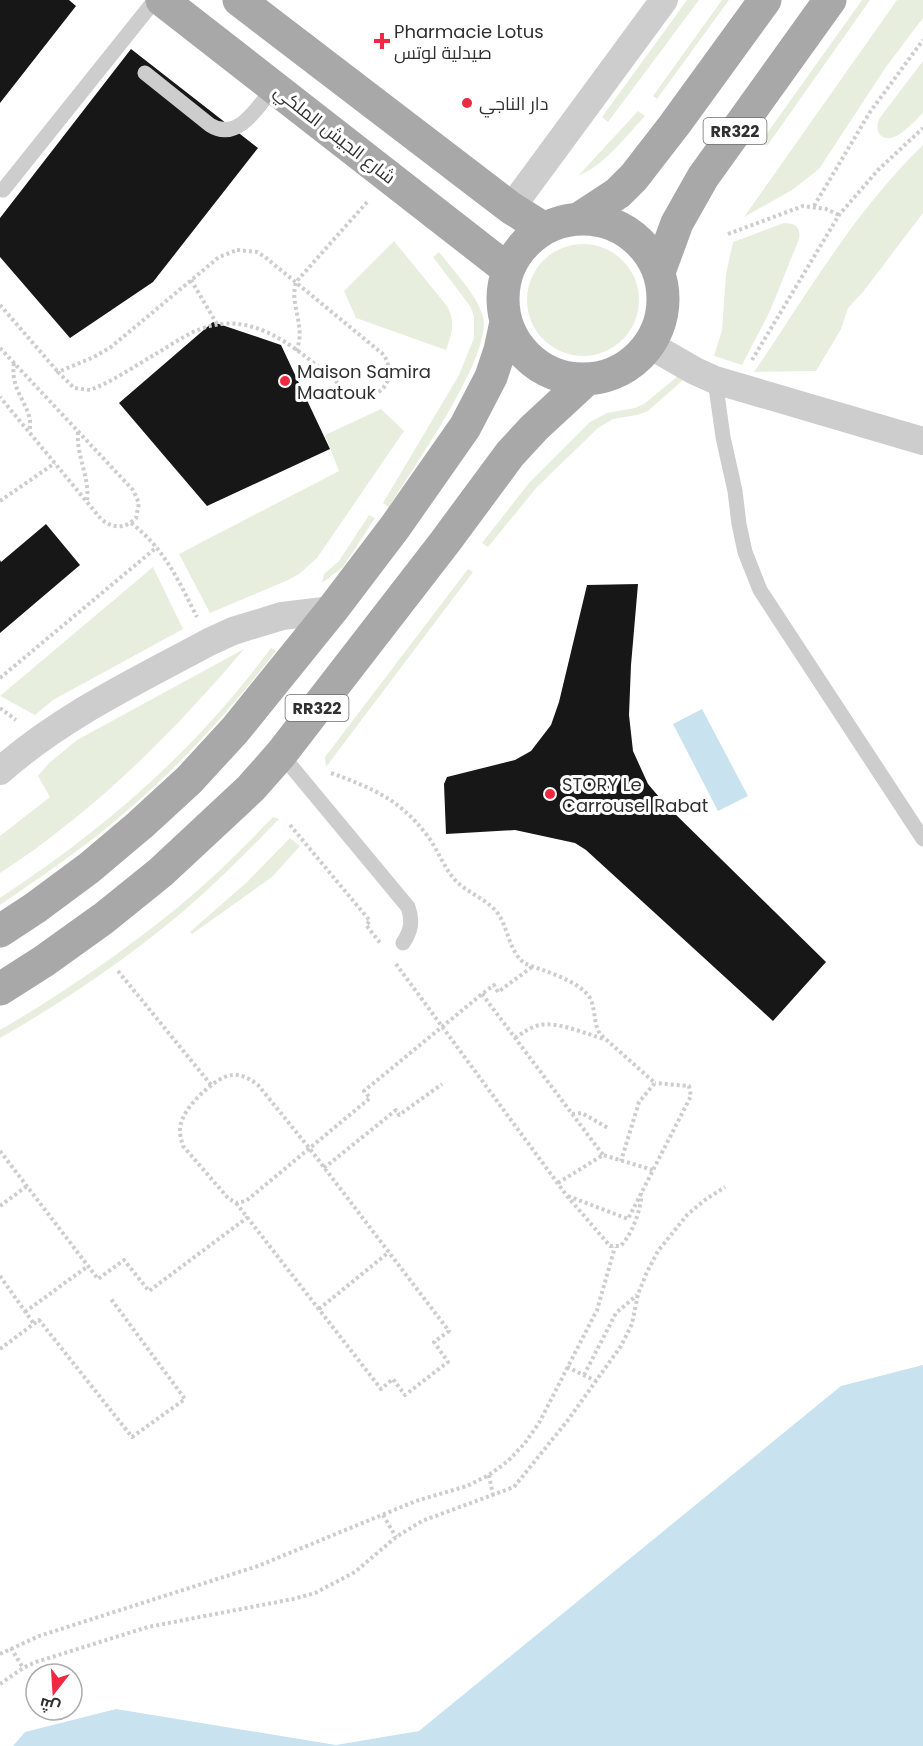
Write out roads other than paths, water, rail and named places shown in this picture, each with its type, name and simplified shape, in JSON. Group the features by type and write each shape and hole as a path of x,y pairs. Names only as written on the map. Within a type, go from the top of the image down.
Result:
{"main road":[{"name":"شارع الجيش الملكي","path":"162,0 507,269"},
{"path":"239,0 511,208 543,228"},
{"name":"RR322","path":"580,219 618,193 634,177 765,0"},
{"name":"RR322","path":"659,272 677,223 703,177 830,0"},
{"name":"RR322","path":"580,219 605,222 629,232 647,250 659,272 663,289 660,324 640,356 625,368 606,376 587,379 569,378 552,373 537,365 523,353 513,339 502,305 507,269 516,253 528,239 543,228 561,221 580,219"},
{"name":"RR322","path":"0,931 89,868 140,825 189,780 235,730 332,610 395,527 465,427 491,377 506,322"},
{"name":"RR322","path":"0,989 104,918 161,872 251,788 281,754 510,454 540,422 587,379"}],"street":[{"path":"511,208 664,0"},
{"path":"648,344 695,371 727,384 923,441"},
{"path":"0,771 70,718 209,642 241,628 282,615 332,610"}],"lane":[{"path":"3,190 155,0"},
{"path":"145,73 210,125 223,130 237,128 242,124 274,87"},
{"path":"727,384 723,437 743,543 760,590 923,839"},
{"path":"281,754 408,907 411,926 403,943"}],"water":[{"path":"702,709 748,796 718,811 673,724"},
{"path":"923,1365 923,1746 13,1746 25,1732 65,1722 84,1722 84,1717 116,1709 336,1745 419,1731 841,1386"}],"place":[{"name":"Pharmacie Lotus صيدلية لوتس","path":"382,41"},
{"name":"دار الناجي","path":"467,103"},
{"name":"Maison Samira Maatouk","path":"285,381"},
{"name":"STORY Le Carrousel Rabat","path":"550,794"}]}
